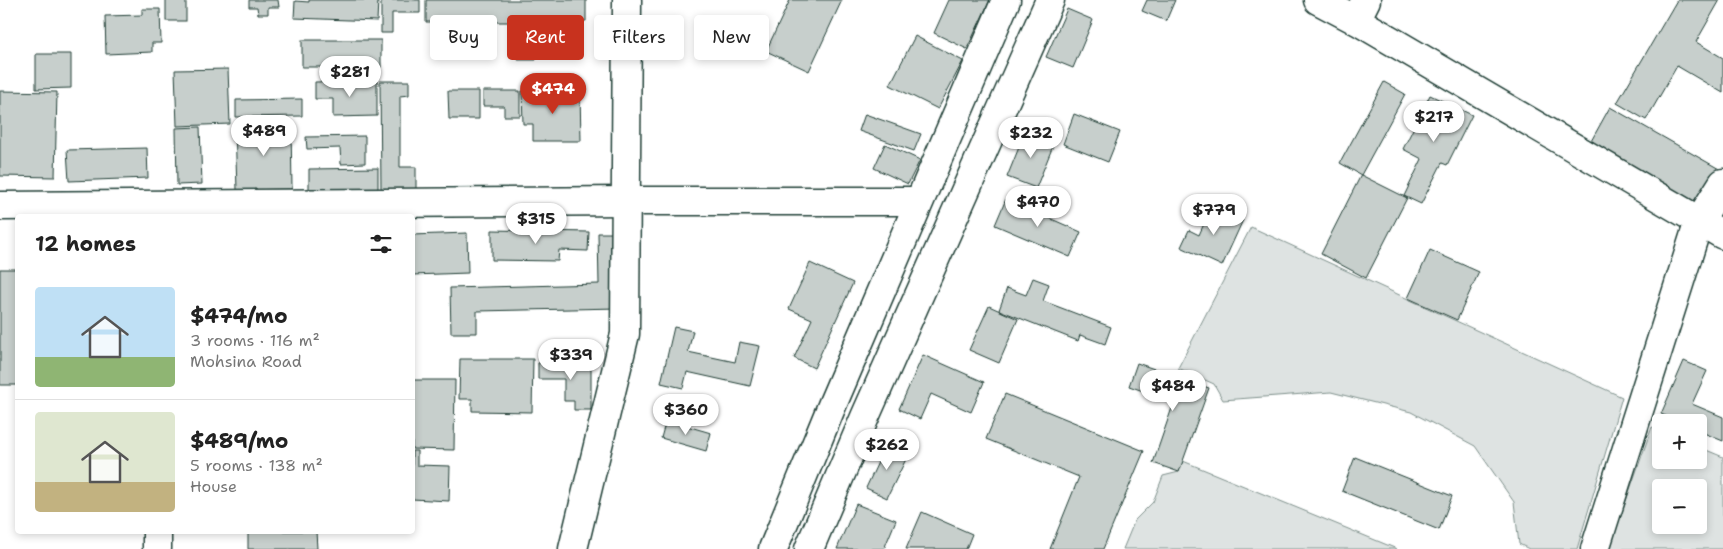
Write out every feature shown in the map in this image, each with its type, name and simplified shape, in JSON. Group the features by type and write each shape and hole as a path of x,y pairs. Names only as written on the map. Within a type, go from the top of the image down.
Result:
{"street":[{"path":"573,549 625,334 627,0"},
{"path":"773,549 833,403 1006,0"},
{"path":"810,549 865,417 1050,0"},
{"path":"1318,0 1361,10 1723,235"},
{"path":"939,156 974,171"},
{"path":"1595,549 1699,221 1723,183"},
{"path":"0,206 153,210 627,201 919,201"},
{"path":"833,403 865,417"},
{"path":"157,534 157,549"}],"shaded area":[{"path":"1251,227 1622,397 1577,549 1529,549 1519,544 1514,502 1475,446 1411,412 1331,392 1223,400 1214,384 1178,368"},
{"path":"1652,427 1652,469 1707,469 1707,450 1723,457 1723,549 1609,549"},
{"path":"1183,461 1397,549 1123,549 1135,520 1153,502 1163,476 1179,472"}],"building":[{"path":"166,0 186,0 186,21 166,21"},
{"path":"249,0 278,0 279,7 268,7 268,14 258,14 257,7 249,7"},
{"path":"309,0 378,0 377,21 294,18 295,1 309,2"},
{"path":"381,0 420,0 420,13 392,13 392,33 381,33"},
{"path":"426,0 586,0 586,21 584,21 584,15 507,15 507,22 497,22 497,15 430,15 430,22 426,22"},
{"path":"790,0 842,0 809,71 769,52 769,45"},
{"path":"949,0 990,0 967,49 934,33"},
{"path":"1147,0 1175,0 1166,21 1142,11"},
{"path":"1677,0 1720,0 1696,42 1723,58 1723,93 1677,66 1646,120 1617,103"},
{"path":"142,9 160,9 161,43 152,43 152,52 106,54 105,16 142,15"},
{"path":"1067,9 1093,20 1073,68 1046,57"},
{"path":"915,36 963,61 938,109 890,85"},
{"path":"302,40 381,40 381,67 302,67"},
{"path":"36,54 71,54 71,88 36,89"},
{"path":"228,69 230,124 177,126 175,70"},
{"path":"377,81 377,116 333,117 333,99 315,99 315,82"},
{"path":"380,81 409,81 409,95 400,96 400,167 416,167 416,191 381,191"},
{"path":"1384,82 1405,94 1361,175 1340,163"},
{"path":"0,91 57,92 55,177 0,176"},
{"path":"448,91 479,91 479,119 449,119"},
{"path":"483,91 520,91 520,116 504,116 504,106 483,106"},
{"path":"522,91 580,91 581,141 533,141 533,124 523,124"},
{"path":"1430,95 1472,115 1447,165 1442,163 1421,204 1404,196 1422,159 1403,149"},
{"path":"302,99 302,116 236,117 236,100"},
{"path":"1610,107 1721,170 1701,206 1590,143"},
{"path":"865,114 921,134 914,151 859,131"},
{"path":"1074,114 1120,132 1108,162 1063,144"},
{"path":"291,125 292,189 237,190 235,126"},
{"path":"200,127 202,184 177,185 176,128"},
{"path":"1026,130 1055,141 1036,188 1007,177"},
{"path":"365,136 365,163 341,164 340,148 307,149 306,137"},
{"path":"885,144 920,160 908,184 874,168"},
{"path":"147,148 148,178 69,181 67,150"},
{"path":"378,168 378,194 309,195 309,169"},
{"path":"1361,175 1407,198 1366,278 1321,254"},
{"path":"1006,199 1081,232 1070,257 995,225"},
{"path":"1212,206 1243,220 1222,266 1181,247 1189,230 1199,235"},
{"path":"492,230 589,232 588,251 559,250 558,261 492,260"},
{"path":"467,233 468,273 415,275 415,235"},
{"path":"598,233 617,233 618,308 477,311 477,333 451,333 450,288 599,284"},
{"path":"1430,250 1479,272 1457,320 1408,298"},
{"path":"810,263 853,283 814,368 794,358 812,319 789,309"},
{"path":"0,269 15,269 15,385 0,385"},
{"path":"1033,278 1049,284 1043,301 1111,327 1105,344 1080,335 1078,341 999,310 1007,288 1026,295"},
{"path":"989,306 1018,319 999,363 969,350"},
{"path":"674,327 693,331 688,352 735,362 739,342 760,346 750,386 687,372 683,388 661,383"},
{"path":"923,355 984,382 971,412 931,394 920,419 899,409"},
{"path":"460,359 533,359 532,412 472,411 472,399 459,399"},
{"path":"1684,361 1707,371 1692,404 1723,417 1723,441 1707,434 1707,414 1661,414"},
{"path":"538,363 591,363 591,410 574,410 574,401 564,401 564,379 538,379"},
{"path":"1137,363 1209,388 1179,472 1153,463 1174,402 1129,386"},
{"path":"415,380 455,380 454,450 415,449"},
{"path":"1005,394 1144,451 1103,549 1050,549 1079,477 986,439"},
{"path":"666,420 711,433 706,451 661,438"},
{"path":"886,445 908,455 887,498 866,488"},
{"path":"415,451 417,451 417,465 450,466 449,501 415,499"},
{"path":"1355,457 1452,496 1439,530 1342,491"},
{"path":"856,504 896,520 884,549 837,549"},
{"path":"922,512 972,534 966,549 906,549"},
{"path":"248,534 316,534 317,549 248,549"}]}
